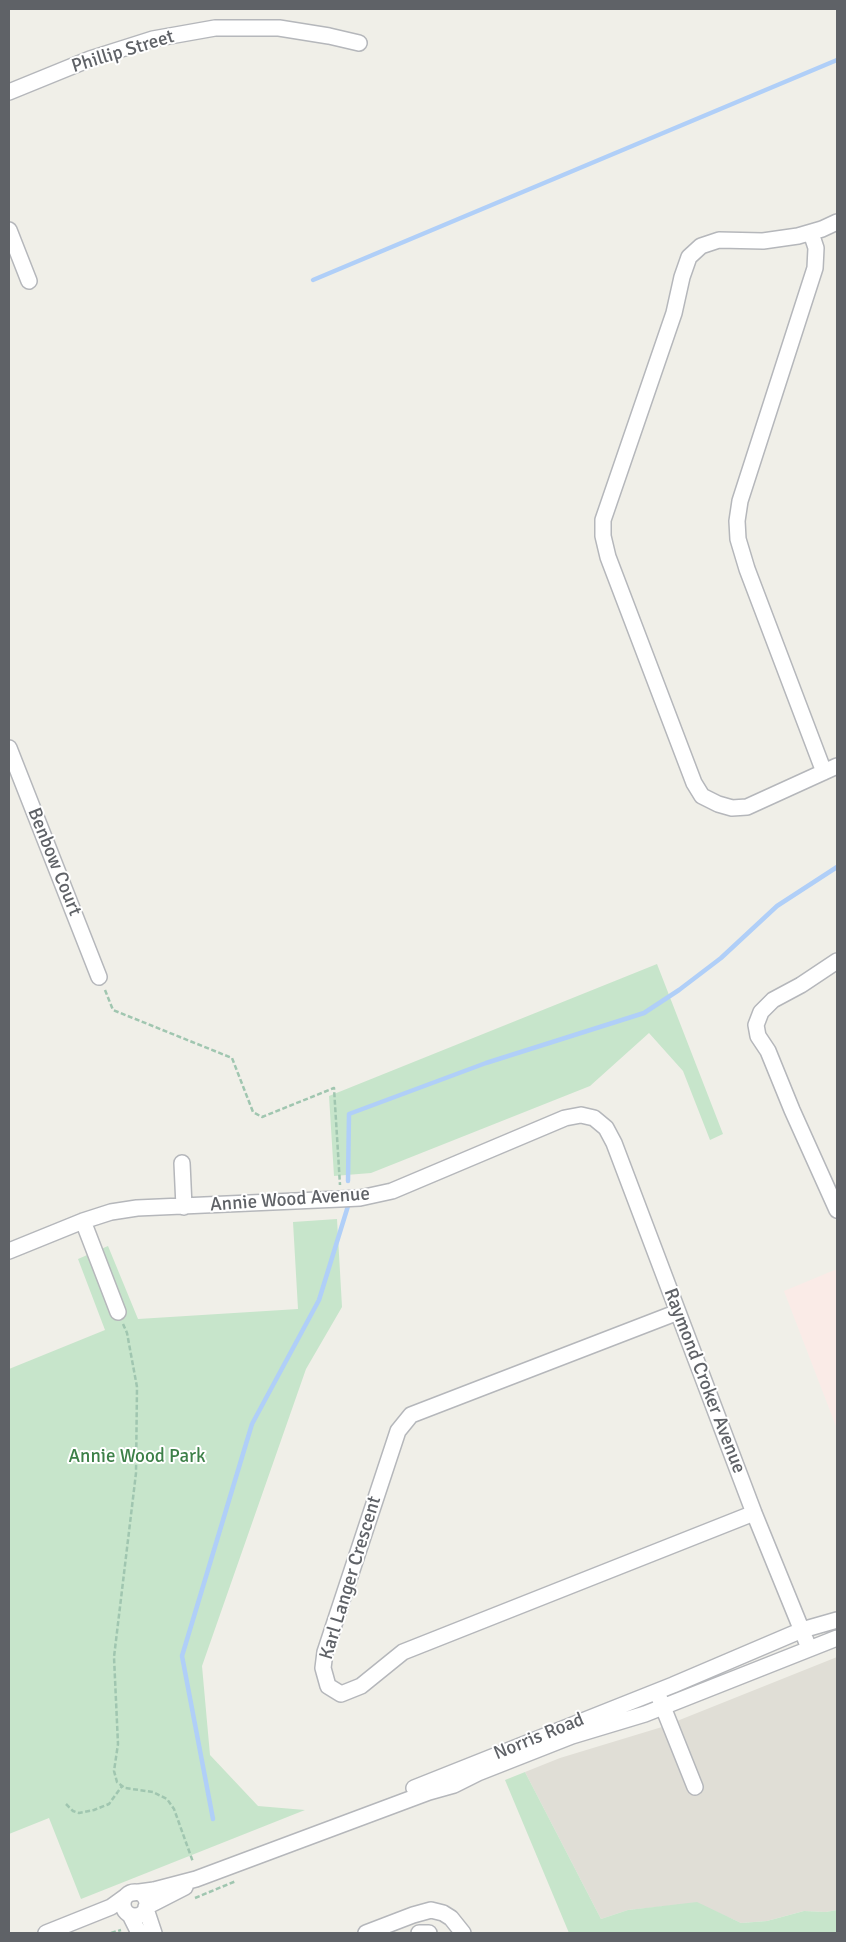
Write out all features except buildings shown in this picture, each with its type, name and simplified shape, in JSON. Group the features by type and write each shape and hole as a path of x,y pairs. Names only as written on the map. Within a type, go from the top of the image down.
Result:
{"street":[{"name":"Phillip Street","path":"9,92 90,58 153,38 215,28 279,28 359,43"},
{"path":"811,233 816,248 815,268 740,501 737,522 738,539 747,569 831,769 747,806 732,808 702,796 690,774 608,557 603,520 674,312 689,257 701,246 719,240 763,241 798,236 811,233 837,222"},
{"path":"9,230 29,280"},
{"name":"Benbow Court","path":"9,748 99,977"},
{"path":"837,961 801,986 773,1000 761,1012 756,1025 758,1036 768,1051 837,1210"},
{"name":"Annie Wood Avenue","path":"9,1251 82,1221 111,1212 137,1208 340,1200 392,1191 566,1118 581,1115 594,1118"},
{"name":"Raymond Croker Avenue","path":"594,1118 606,1128 614,1143 754,1513 810,1648"},
{"path":"182,1163 184,1207"},
{"path":"82,1221 118,1312"},
{"name":"Karl Langer Crescent","path":"678,1312 411,1415 398,1431 325,1652 322,1668 328,1686 341,1694 361,1686 403,1652 754,1513"},
{"name":"Norris Road","path":"243,1861 450,1773 656,1692 802,1630 837,1620"},
{"name":"Norris Road","path":"46,1933 111,1907 131,1894 196,1879 429,1792 454,1785 474,1774 572,1736 664,1710 787,1657 837,1638"},
{"path":"656,1692 695,1787"},
{"name":"Norris Road","path":"74,1933 129,1914 138,1915 146,1908 196,1879"},
{"path":"132,1932 129,1914 124,1907 124,1902 131,1894 138,1893 144,1897 154,1933"},
{"path":"366,1933 404,1926 422,1912 434,1910 451,1918 460,1932"},
{"path":"419,1933 429,1933"}],"path":[{"path":"99,977 114,1010 232,1058 253,1112 262,1117 334,1088 340,1165 340,1200"},
{"path":"118,1312 127,1333 138,1387 136,1473 114,1657 118,1744 114,1771 117,1782 125,1788 153,1792 167,1799 174,1809 193,1862"},
{"path":"66,1804 73,1811 94,1810 109,1804 122,1786"},
{"path":"111,1933 120,1930 132,1932"}],"shaded area":[{"path":"837,1269 837,1429 784,1291"},
{"path":"837,1657 837,1910 826,1912 804,1911 767,1921 741,1923 697,1903 628,1910 601,1919 525,1772 560,1758 662,1727"}],"green space":[{"path":"657,964 723,1134 710,1140 683,1071 649,1033 590,1086 371,1173 334,1176 329,1096"},
{"name":"Annie Wood Park","path":"337,1219 342,1307 306,1369 202,1666 210,1755 258,1806 305,1810 81,1899 49,1818 9,1834 9,1369 105,1330 78,1259 108,1246 138,1319 298,1309 293,1222"},
{"path":"525,1772 601,1919 628,1910 697,1902 741,1923 767,1921 804,1911 826,1912 837,1910 837,1933 569,1933 505,1780"}],"waterway":[{"path":"313,280 837,60"},
{"path":"348,1181 349,1114 486,1063 644,1013 679,990 721,958 777,906 837,867"},
{"path":"213,1819 182,1656 252,1424 319,1300 348,1206"}]}
